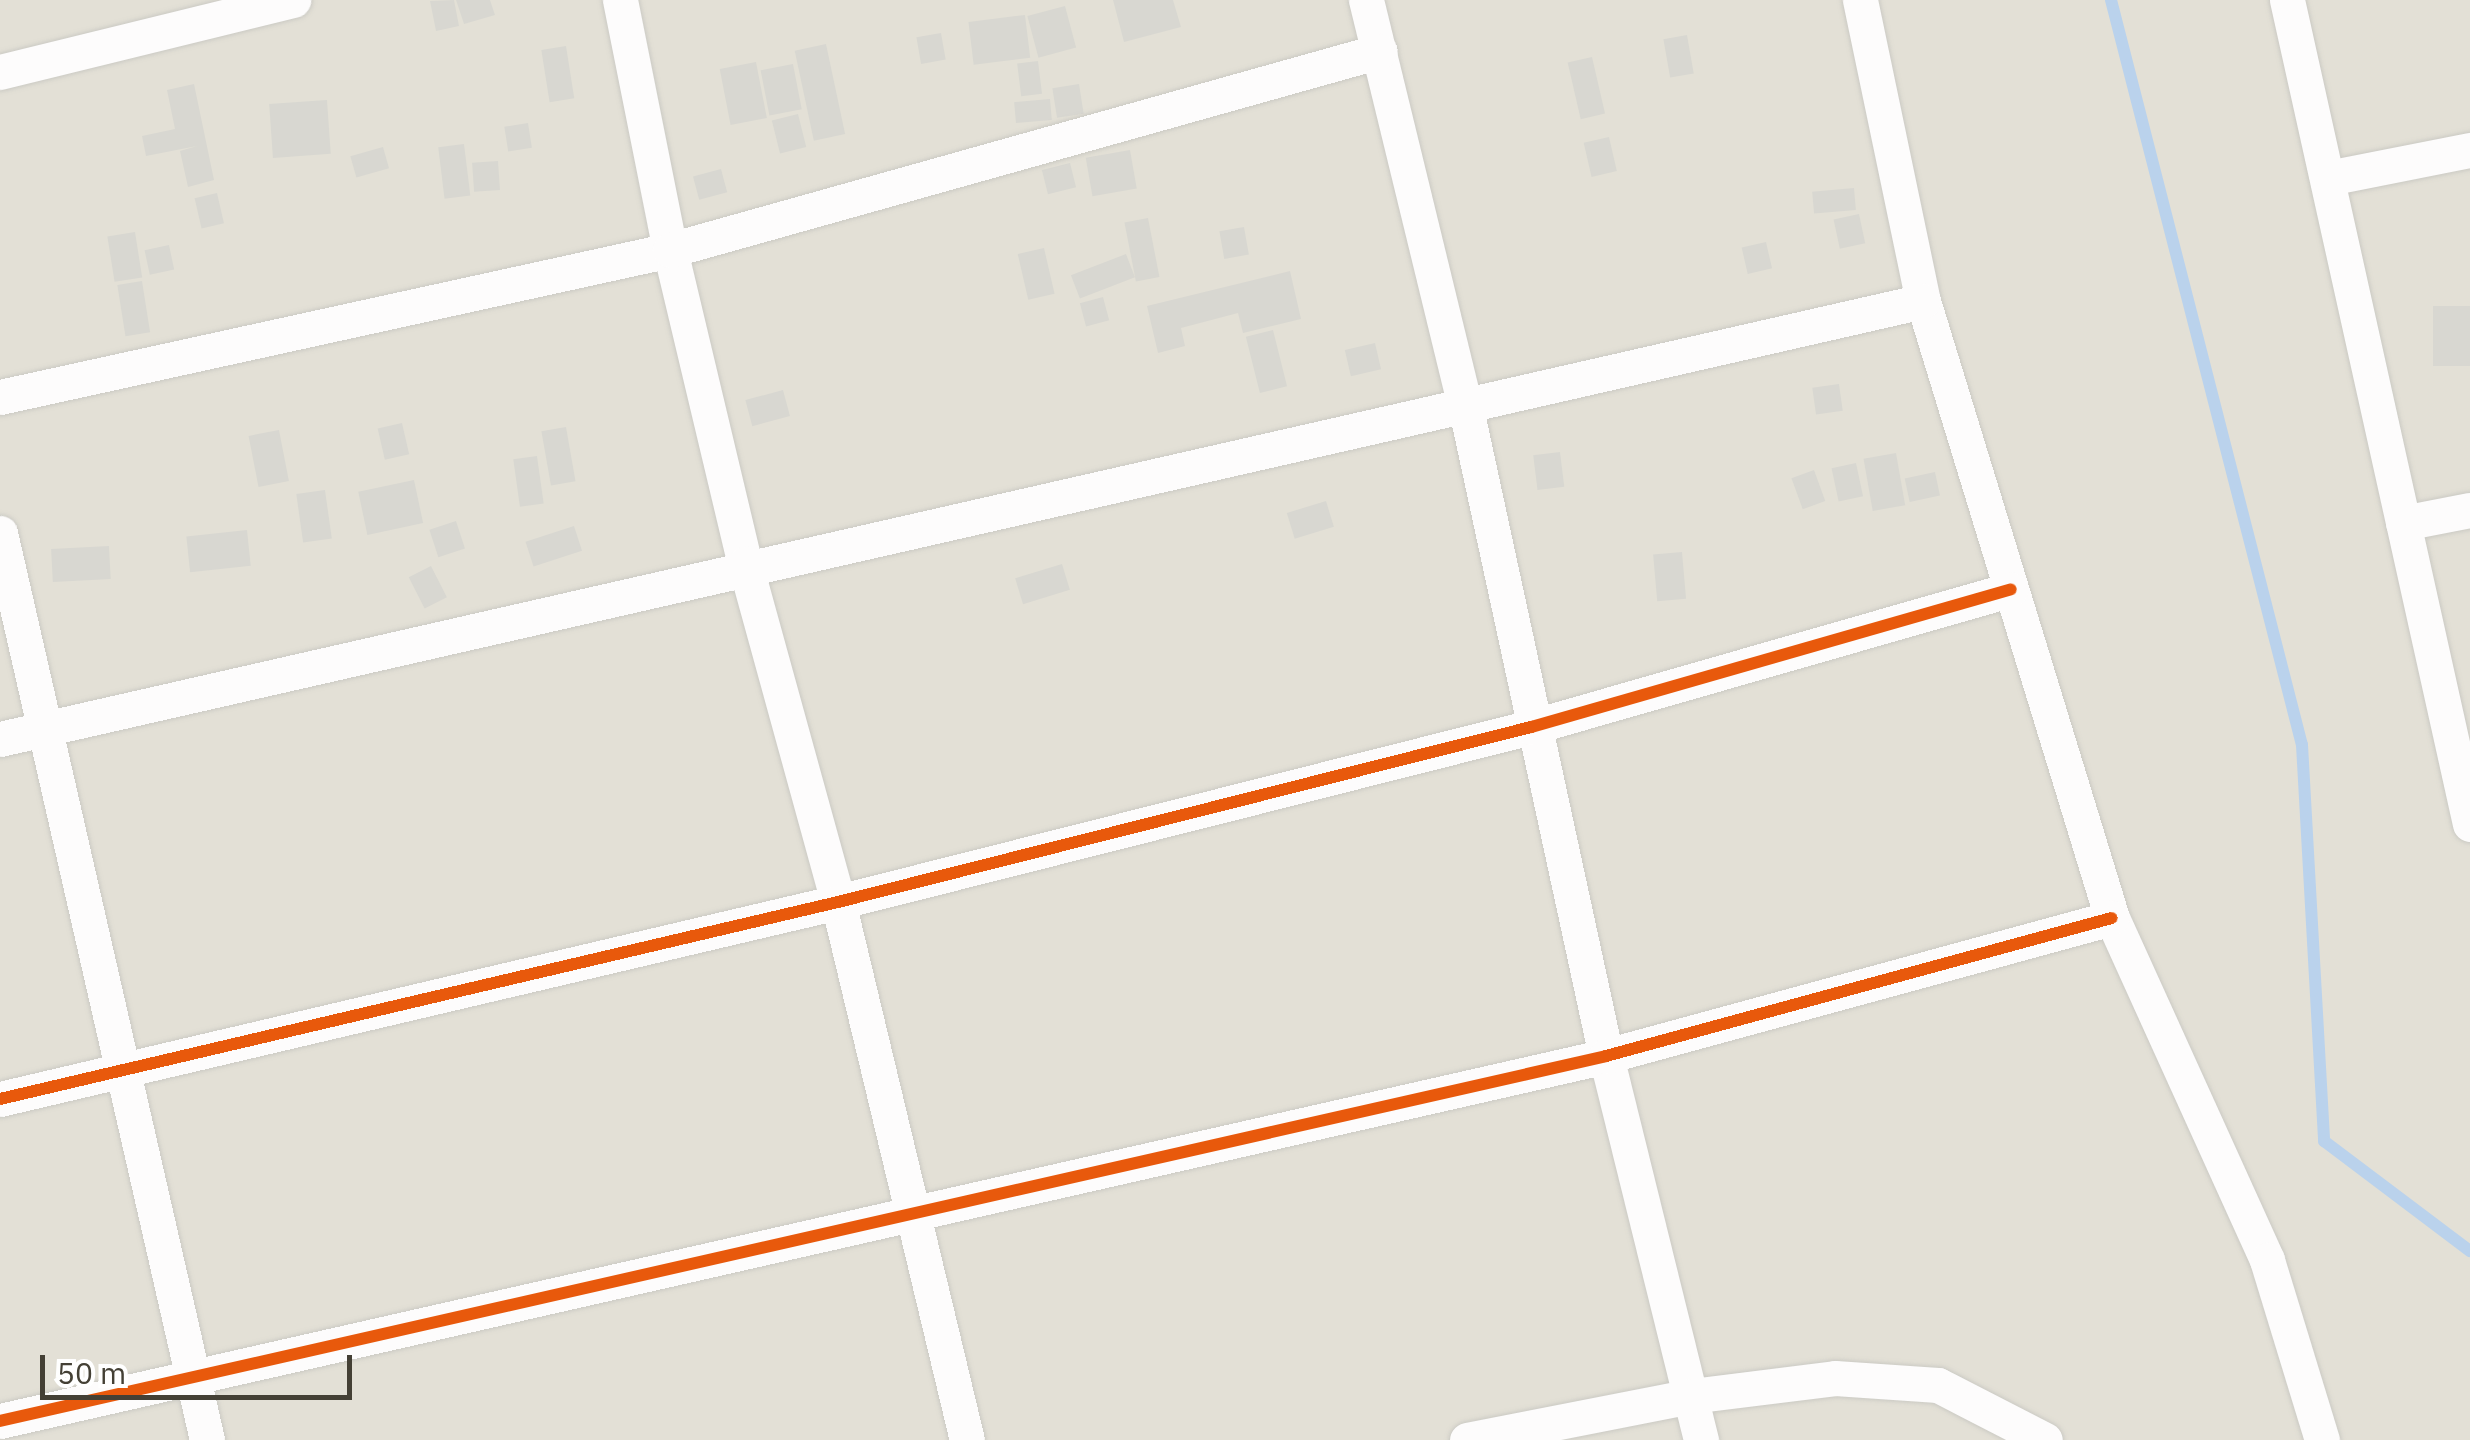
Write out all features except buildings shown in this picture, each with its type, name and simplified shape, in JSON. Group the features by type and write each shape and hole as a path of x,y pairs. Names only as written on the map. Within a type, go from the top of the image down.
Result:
{"street":[{"path":"0,72 293,0"},
{"path":"620,0 670,250 745,564 838,902 967,1440"},
{"path":"1366,0 1466,410 1531,727 1606,1056 1700,1440"},
{"path":"1860,0 1923,301 2112,918 2267,1260 2322,1440"},
{"path":"2287,0 2470,824"},
{"path":"0,397 670,250 1380,51"},
{"path":"2328,178 2470,150"},
{"path":"0,739 745,564 1466,410 1923,301"},
{"path":"2403,524 2470,510"},
{"path":"0,533 207,1440"},
{"path":"0,1099 838,902 1531,727 2011,589"},
{"path":"0,1422 192,1375 914,1218 1606,1056 2112,918"},
{"path":"1467,1440 1690,1396 1836,1378 1938,1386 2044,1440"}],"shaded area":[{"path":"0,0 2470,0 2470,1440 0,1440"}],"waterway":[{"path":"2111,0 2302,745 2324,1141 2470,1251"}],"cycle path":[{"path":"0,1099 838,902 1531,727 2011,589"},
{"path":"0,1421 1606,1056 2112,918"}]}
